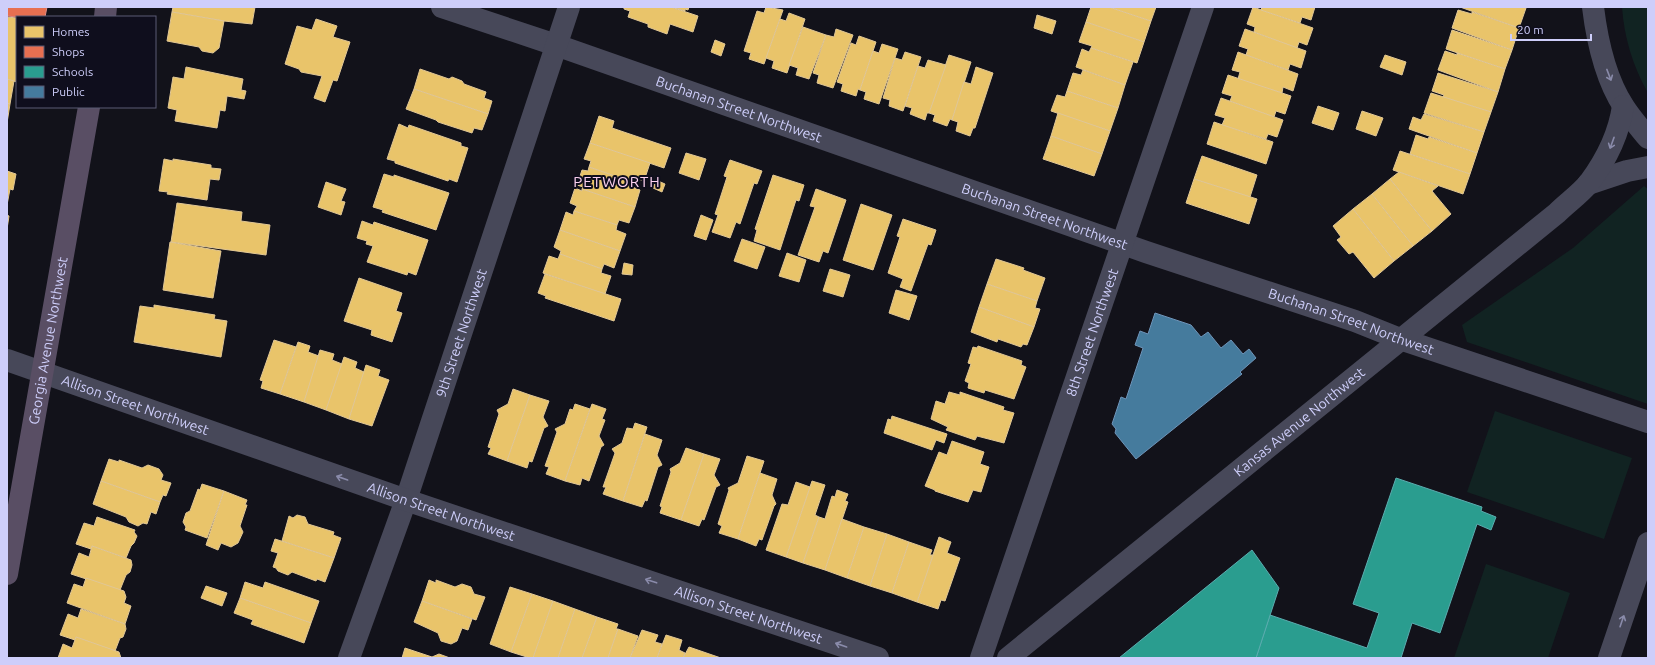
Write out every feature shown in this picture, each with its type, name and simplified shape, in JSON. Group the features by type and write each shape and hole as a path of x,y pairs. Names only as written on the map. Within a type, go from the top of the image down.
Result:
{"highway":[{"name":"Georgia Avenue Northwest","path":"7,574 41,373 89,108"}],"street":[{"name":"Buchanan Street Northwest","path":"442,7 556,45 1122,244 1286,300 1355,321 1400,339 1648,422"},
{"name":"9th Street Northwest","path":"349,658 406,500 569,7"},
{"name":"8th Street Northwest","path":"981,658 1203,7"},
{"path":"1593,7 1601,50 1609,74 1623,106 1648,138"},
{"name":"Kansas Avenue Northwest","path":"1008,658 1557,213 1588,184 1610,150 1621,119 1623,106"},
{"name":"Kansas Avenue Northwest","path":"1588,184 1627,171 1648,167"},
{"name":"Allison Street Northwest","path":"7,360 406,500 878,658"},
{"path":"1609,658 1648,543"}],"shaded area":[{"path":"1622,7 1648,7 1648,93 1630,52"},
{"path":"1644,186 1648,189 1648,404 1467,342 1462,325 1573,248"},
{"path":"1495,411 1632,458 1604,539 1467,492"},
{"path":"1486,564 1570,593 1548,658 1454,658"}],"building: Homes":[{"path":"173,7 255,7 252,24 172,12"},
{"path":"624,7 671,7 698,16 693,32 670,24 667,34 648,27 648,24 628,17 630,11 624,9"},
{"path":"672,7 689,7 688,10 685,9 685,11"},
{"path":"766,7 783,10 764,64 749,59 751,53 744,51 757,11 764,13"},
{"path":"1091,7 1109,7 1151,21 1144,42 1086,22"},
{"path":"1109,7 1156,7 1151,21"},
{"path":"1253,7 1313,28 1307,45 1299,42 1297,48 1254,32 1255,27 1247,24"},
{"path":"1262,7 1315,7 1311,20 1302,17 1300,23 1261,10"},
{"path":"1460,7 1522,7 1526,8 1519,28"},
{"path":"1458,10 1472,14 1472,12 1519,28 1512,50 1452,28"},
{"path":"172,12 224,21 219,48 213,53 202,51 199,47 167,41"},
{"path":"789,13 805,19 787,73 772,68 774,61 766,58 780,19 786,21"},
{"path":"1037,15 1056,21 1052,34 1034,28"},
{"path":"7,17 16,18 16,82 7,79"},
{"path":"316,19 337,26 333,37 350,42 337,81 333,80 325,102 314,98 322,76 301,72 299,69 285,64 297,26 312,30"},
{"path":"1086,22 1144,42 1137,63 1091,48 1092,46 1079,42"},
{"path":"803,27 826,35 809,79 796,75 798,68 789,65"},
{"path":"836,29 853,35 833,88 817,83 819,75 813,73 826,35 834,37"},
{"path":"1245,29 1306,51 1301,68 1290,64 1288,70 1246,55 1248,49 1239,46"},
{"path":"1452,30 1512,50 1505,69 1446,49"},
{"path":"859,36 876,42 860,90 858,89 856,96 841,91 843,84 837,82 851,43 856,45"},
{"path":"715,40 725,44 721,56 711,52"},
{"path":"882,44 898,49 879,104 864,99 866,92 860,90 873,51 879,53"},
{"path":"1091,48 1133,62 1125,85 1076,67 1082,49 1089,52"},
{"path":"1445,51 1457,55 1457,53 1505,69 1498,92 1438,70"},
{"path":"905,52 921,57 903,111 889,106 890,100 883,98 895,58 902,60"},
{"path":"1238,52 1298,74 1293,91 1283,87 1282,93 1238,79 1240,72 1232,70"},
{"path":"949,55 971,62 952,120 950,119 947,126 933,121 935,115 929,113"},
{"path":"1385,55 1406,62 1402,75 1380,67"},
{"path":"928,60 946,65 929,113 927,113 925,120 910,114 912,108 905,106 918,66 925,68"},
{"path":"186,67 243,79 241,90 246,91 244,99 227,96 225,111 220,110 217,128 175,121 177,110 168,108 173,77 184,79"},
{"path":"976,67 993,73 975,128 973,128 970,136 956,131 958,122 952,120 964,82 971,84"},
{"path":"420,69 449,79 452,77 462,81 464,84 486,92 484,98 492,101 488,114 414,89"},
{"path":"1083,70 1125,85 1118,108 1067,91 1073,73 1081,75"},
{"path":"1438,73 1498,92 1491,112 1443,97 1444,95 1432,91"},
{"path":"1228,75 1291,96 1285,114 1276,111 1274,117 1230,101 1232,96 1222,93"},
{"path":"7,79 14,81 10,104 7,103"},
{"path":"414,89 488,114 482,130 474,128 472,133 438,122 406,109"},
{"path":"1067,91 1118,108 1110,131 1051,111 1057,95 1065,97"},
{"path":"1431,93 1491,112 1484,132 1424,113"},
{"path":"1221,98 1283,120 1277,137 1268,134 1266,139 1222,125 1225,118 1215,115"},
{"path":"7,103 10,104 7,123"},
{"path":"1318,106 1339,113 1333,130 1312,123"},
{"path":"1362,111 1383,118 1376,136 1356,129"},
{"path":"1058,113 1110,131 1102,154 1051,136"},
{"path":"1424,114 1484,132 1477,153 1409,129 1413,117 1421,120"},
{"path":"599,116 614,121 612,128 671,148 664,168 590,143"},
{"path":"1214,122 1273,142 1266,164 1207,144"},
{"path":"399,124 408,128 409,125 461,143 461,146 468,148 457,182 449,179 448,181 387,159"},
{"path":"1416,135 1428,139 1429,137 1477,153 1470,174 1410,154"},
{"path":"1051,136 1102,154 1094,176 1043,159"},
{"path":"590,143 650,163 644,181 633,177 632,182 589,167 591,161 584,159"},
{"path":"1400,151 1470,174 1463,194 1393,170"},
{"path":"686,153 706,159 699,180 679,173"},
{"path":"1202,156 1257,175 1250,197 1194,179"},
{"path":"164,159 211,165 211,168 221,169 219,180 210,179 207,200 167,194 168,192 159,191"},
{"path":"730,160 762,171 757,184 754,183 740,224 736,222 730,238 712,232 718,215 715,214 727,177 724,176"},
{"path":"589,167 632,182 630,186 640,190 635,207 582,189 583,187 577,185 582,170 588,171"},
{"path":"7,171 16,174 13,190 10,189 7,205"},
{"path":"1399,172 1438,186 1432,191 1451,214 1432,231 1390,179"},
{"path":"384,174 394,177 394,175 449,193 436,230 382,212 383,210 373,207"},
{"path":"773,175 804,185 799,201 796,200 780,250 754,241 757,230 755,229"},
{"path":"1194,179 1257,199 1249,224 1186,203"},
{"path":"1390,179 1432,231 1413,246 1372,194"},
{"path":"656,180 665,184 662,192 653,188"},
{"path":"326,182 346,189 341,201 345,202 341,215 318,207"},
{"path":"575,188 635,207 629,223 619,220 617,225 574,211 577,206 570,203"},
{"path":"816,189 846,200 828,253 823,251 819,262 798,255 815,207 810,206"},
{"path":"1372,194 1413,246 1394,261 1353,209"},
{"path":"177,203 242,212 241,221 270,225 266,255 171,242"},
{"path":"861,204 892,215 873,270 843,260"},
{"path":"1353,209 1394,261 1374,278 1353,252 1349,254 1337,240 1341,237 1333,226"},
{"path":"574,211 617,225 616,230 626,234 620,251 560,230 566,212 573,215"},
{"path":"7,215 9,216 7,229"},
{"path":"701,215 713,220 706,240 694,236"},
{"path":"903,219 936,230 931,245 928,244 911,291 900,287 903,279 888,273 900,237 897,236"},
{"path":"362,221 373,225 374,222 428,240 416,275 408,272 407,275 367,262 373,246 366,244 367,241 357,238"},
{"path":"560,230 620,251 614,268 604,264 602,269 560,254 561,251 554,247"},
{"path":"742,239 765,247 757,269 734,261"},
{"path":"170,242 221,251 213,298 163,290"},
{"path":"787,253 806,260 799,282 779,276"},
{"path":"560,254 602,269 601,273 611,276 605,294 543,273 549,256 558,259"},
{"path":"996,259 1024,268 1023,270 1045,278 1037,301 987,284"},
{"path":"624,263 633,265 632,275 622,274"},
{"path":"830,269 850,275 843,297 823,291"},
{"path":"545,274 621,299 614,321 545,298 546,296 538,293"},
{"path":"359,278 402,293 396,311 402,313 392,342 371,335 372,330 344,321"},
{"path":"987,284 1037,301 1035,308 1040,309 1034,327 979,307"},
{"path":"896,290 917,296 909,320 889,313"},
{"path":"154,305 215,315 214,319 227,321 221,357 134,342 140,306 154,308"},
{"path":"979,307 1034,327 1027,345 1023,344 1021,347 998,339 997,342 971,332"},
{"path":"274,340 296,347 280,394 261,388 263,381 260,380"},
{"path":"298,342 310,346 308,352 319,356 304,402 280,394"},
{"path":"978,346 1022,361 1021,365 1026,367 1014,399 985,390 984,393 968,388 969,383 965,381 971,364 968,363 973,347 977,348"},
{"path":"320,350 334,354 332,360 342,364 326,410 304,402"},
{"path":"344,357 357,362 355,368 364,372 349,419 326,410"},
{"path":"366,365 380,370 378,376 389,380 372,426 349,419"},
{"path":"513,389 530,395 507,461 488,454 491,448 488,447 499,414 497,410 508,404"},
{"path":"949,392 960,395 960,392 1004,407 1003,410 1014,413 1004,443 977,436 975,440 946,430 948,427 931,419 936,401 945,404"},
{"path":"530,395 549,401 543,417 548,426 544,428 532,462 529,461 527,468 507,461"},
{"path":"575,404 590,409 565,481 546,474 549,467 545,466 557,432 555,429 565,424 570,409 573,410"},
{"path":"592,404 606,409 602,419 605,420 599,436 604,445 601,447 589,481 582,478 580,485 565,481"},
{"path":"892,416 947,434 944,443 936,440 932,450 884,433 888,419 891,420"},
{"path":"635,423 647,427 623,501 603,494 606,487 603,487 615,453 612,449 622,443 627,428 633,429"},
{"path":"645,434 662,440 657,455 662,465 658,467 647,501 645,500 642,507 623,501"},
{"path":"952,441 984,452 980,464 989,467 981,492 973,490 968,502 925,486 939,452 947,455"},
{"path":"686,448 704,454 681,520 660,513 662,507 660,506 671,472 670,469 680,463"},
{"path":"704,454 720,459 714,475 720,485 716,487 704,520 702,519 699,526 681,520"},
{"path":"747,456 764,461 738,539 719,533 722,526 718,524 729,490 728,488 738,483"},
{"path":"109,459 119,462 119,460 142,468 148,465 159,469 163,475 161,480 171,483 166,496 163,495 160,502 101,481"},
{"path":"760,473 777,479 772,495 776,504 762,540 759,539 756,546 738,539"},
{"path":"101,481 160,502 156,514 151,512 147,524 143,523 138,526 129,522 126,517 93,504"},
{"path":"812,481 825,485 815,515 819,517 803,563 786,557"},
{"path":"796,482 810,487 786,557 766,550 782,504 788,505"},
{"path":"202,484 224,491 207,538 185,530 186,527 183,522 186,513 190,511 198,489 200,490"},
{"path":"837,490 848,494 845,501 848,502 825,570 803,563 819,517 825,519 832,496 835,497"},
{"path":"224,491 247,500 245,505 247,505 240,526 243,532 238,543 231,547 221,543 218,550 206,545"},
{"path":"297,515 305,517 308,524 334,532 333,535 341,538 334,558 282,541 289,516 293,518"},
{"path":"97,517 135,530 134,532 137,536 126,558 92,546 91,549 76,544 84,523 94,526"},
{"path":"842,519 864,527 847,578 825,570"},
{"path":"864,527 887,534 870,586 847,578"},
{"path":"887,534 909,542 892,593 870,586"},
{"path":"939,537 951,542 947,553 960,558 945,601 941,600 938,609 917,602"},
{"path":"275,539 334,558 325,582 317,579 316,581 292,572 288,575 273,567 278,553 271,551"},
{"path":"909,542 932,550 930,555 933,555 917,602 892,593"},
{"path":"92,546 131,560 132,565 130,572 126,575 120,590 71,574 79,553 89,557"},
{"path":"86,578 124,591 126,597 124,603 131,606 125,624 67,603 74,584 83,587"},
{"path":"429,580 436,583 436,580 455,587 462,584 471,587 474,594 485,597 476,620 422,601"},
{"path":"245,582 263,588 265,582 319,601 311,623 240,598"},
{"path":"206,586 227,593 222,606 201,598"},
{"path":"510,587 532,594 511,652 490,644"},
{"path":"532,594 553,601 533,658 530,658 511,652"},
{"path":"240,598 311,623 304,643 251,624 253,620 234,613"},
{"path":"422,601 472,619 468,630 462,628 457,641 451,644 441,641 438,633 414,622"},
{"path":"553,601 575,609 558,658 533,658"},
{"path":"81,609 125,624 126,629 123,637 120,638 115,651 76,637 75,640 60,635 68,614 78,618"},
{"path":"575,609 597,617 582,658 558,658"},
{"path":"597,617 618,624 616,629 618,629 608,658 582,658"},
{"path":"618,629 638,636 630,658 608,658"},
{"path":"642,630 658,635 655,642 662,644 657,658 630,658"},
{"path":"666,635 682,640 679,650 685,653 683,658 657,658"},
{"path":"76,637 119,652 121,658 58,658 63,644 72,648"},
{"path":"689,647 721,658 683,658"},
{"path":"405,648 432,657 439,654 450,658 402,658"}],"building: Shops":[{"path":"7,7 47,7 45,16 7,16"}],"building: Schools":[{"path":"1396,478 1482,507 1481,511 1496,517 1491,530 1477,524 1440,633 1412,623 1401,658 1256,658 1270,615 1367,648 1379,613 1353,604"},
{"path":"1252,550 1279,588 1256,658 1119,658"}],"building: Public":[{"path":"1155,313 1191,325 1201,337 1208,332 1221,348 1231,340 1243,354 1249,349 1256,358 1240,372 1242,374 1136,459 1115,433 1116,429 1112,424 1121,397 1126,399 1143,348 1135,345 1140,331 1148,334"}],"district":[{"name":"PETWORTH","path":"617,182"}]}
